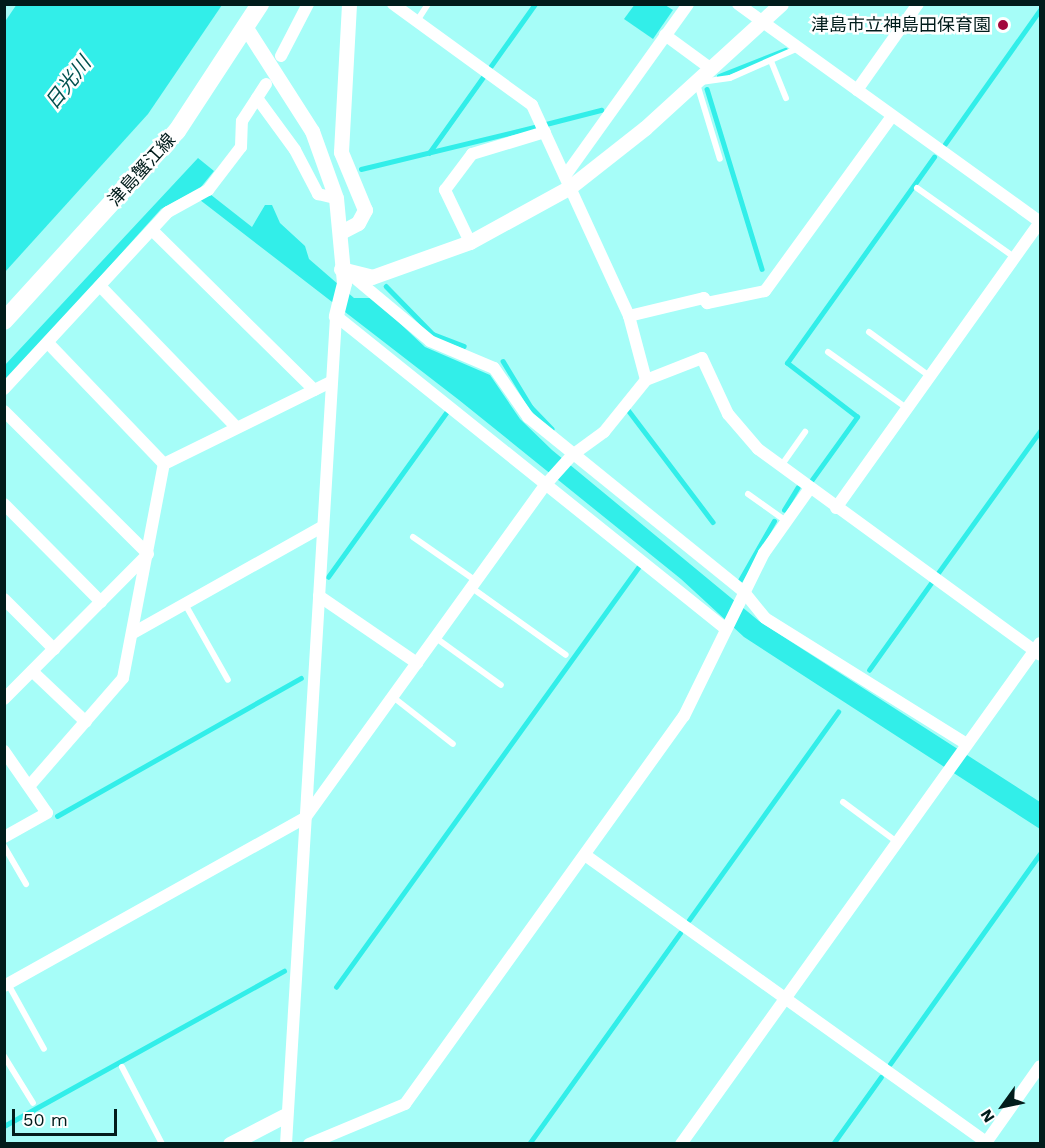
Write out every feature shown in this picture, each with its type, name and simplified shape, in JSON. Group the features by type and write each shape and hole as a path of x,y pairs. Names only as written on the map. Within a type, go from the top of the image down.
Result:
{"main road":[{"name":"津島蟹江線","path":"4,321 177,131 248,31 260,4"}],"street":[{"path":"281,56 308,4"},
{"path":"341,232 358,223 365,210 341,152 349,4"},
{"path":"393,4 532,105 628,316 646,380"},
{"path":"568,181 688,4"},
{"path":"738,4 1041,222 905,407 836,508"},
{"path":"343,276 372,277 470,242 568,181 697,83 710,68 763,23 781,4"},
{"path":"857,90 918,4"},
{"path":"248,31 312,131 336,198 341,232 343,276 331,382 321,527 319,596 284,1116 286,1143"},
{"path":"665,35 710,68"},
{"path":"4,389 168,213 193,202 208,190 241,147 242,120 266,84"},
{"path":"257,98 295,150 318,194 336,198"},
{"path":"628,316 704,298 707,303 765,291 892,116"},
{"path":"470,242 445,190 472,154 545,132"},
{"path":"152,230 314,390"},
{"path":"343,276 372,288 430,341 494,368 528,417 570,456 743,595 765,618 966,746"},
{"path":"100,286 236,427"},
{"path":"337,314 726,628"},
{"path":"48,343 164,464"},
{"path":"6,985 305,818 547,483 570,456 604,432 646,380 702,358 728,414 781,466 836,508 1039,649 966,746 681,1143"},
{"path":"164,464 331,382"},
{"path":"4,411 148,554"},
{"path":"31,784 123,678 164,464"},
{"path":"309,1143 405,1104 684,716 743,595 786,521 810,488"},
{"path":"4,504 101,602"},
{"path":"133,633 321,527"},
{"path":"6,695 148,554"},
{"path":"319,596 417,663"},
{"path":"4,599 54,649"},
{"path":"32,671 86,722"},
{"path":"4,751 31,784 48,813 4,837"},
{"path":"585,855 985,1143 1041,1066"},
{"path":"230,1143 284,1116"}],"lane":[{"path":"417,21 428,4"},
{"path":"720,159 697,83 730,78 799,48"},
{"path":"771,61 786,98"},
{"path":"917,188 1014,258"},
{"path":"869,332 928,375"},
{"path":"828,351 905,407"},
{"path":"781,466 805,432"},
{"path":"748,494 786,521"},
{"path":"413,537 566,655"},
{"path":"185,604 228,680"},
{"path":"436,638 501,685"},
{"path":"393,697 453,744"},
{"path":"843,802 898,842"},
{"path":"4,846 26,884"},
{"path":"6,985 44,1049"},
{"path":"4,1056 33,1103"},
{"path":"122,1067 162,1143"},
{"path":"4,1073 12,1068"}],"water":[{"name":"日光川","path":"17,4 222,5 148,114 5,272 4,23"},
{"path":"635,4 665,5 673,10 653,39 624,19"},
{"path":"198,158 214,171 201,187 252,227 265,205 272,205 280,223 305,246 309,259 354,298 373,298 425,347 490,375 520,419 552,450 759,621 1040,802 1040,829 744,637 681,579 459,400 191,193 161,209 5,383 5,365"}],"waterway":[{"path":"491,66 535,4"},
{"path":"945,144 1040,10"},
{"path":"719,76 785,50"},
{"path":"429,153 483,77"},
{"path":"707,89 762,269"},
{"path":"546,124 601,110"},
{"path":"361,169 535,127"},
{"path":"811,481 857,417 787,363 934,157"},
{"path":"386,286 433,334 464,346"},
{"path":"503,361 531,407 552,429"},
{"path":"328,577 448,410"},
{"path":"629,411 713,522"},
{"path":"938,573 1040,431"},
{"path":"784,510 797,488"},
{"path":"739,582 774,521"},
{"path":"336,987 640,565"},
{"path":"869,670 931,583"},
{"path":"57,816 301,678"},
{"path":"689,920 838,712"},
{"path":"890,1064 1040,854"},
{"path":"529,1144 680,933"},
{"path":"4,1126 284,971"},
{"path":"833,1144 881,1077"}],"place":[{"name":"津島市立神島田保育園","path":"1003,25"}]}
